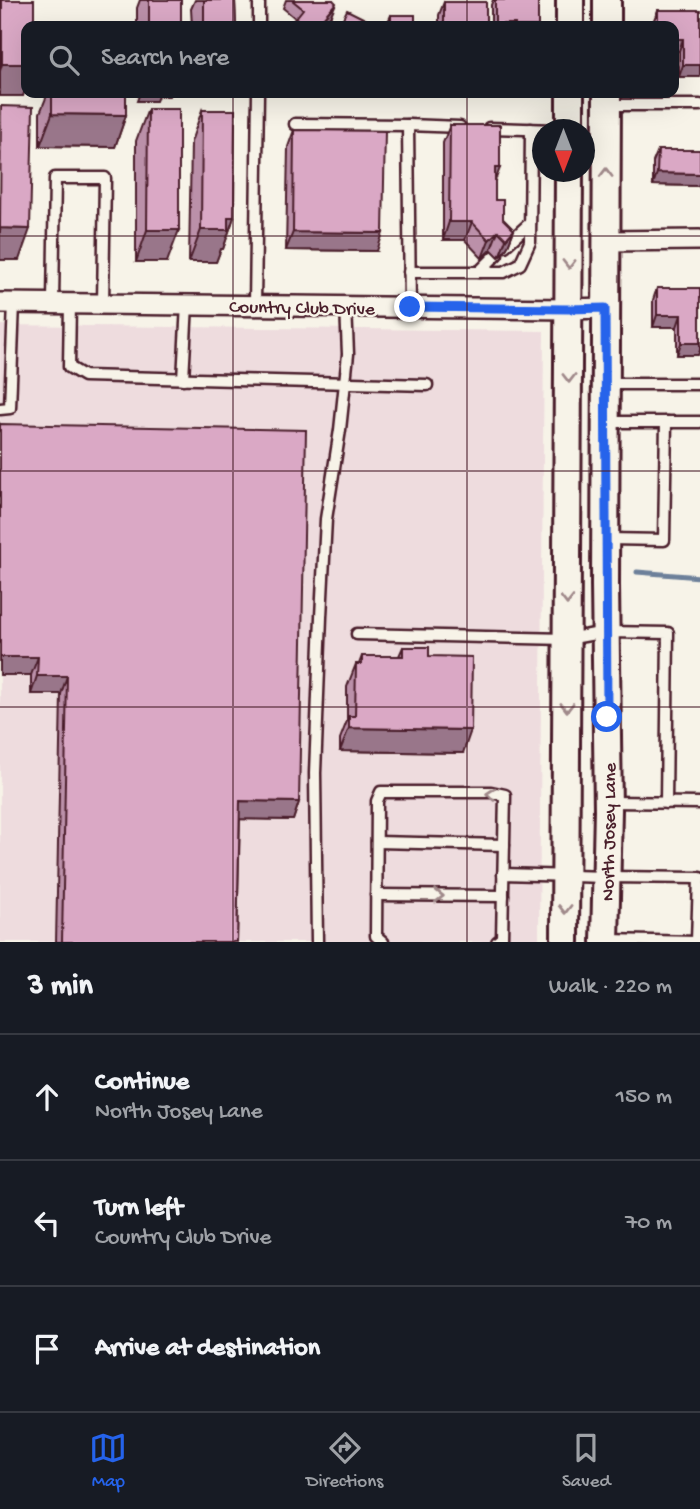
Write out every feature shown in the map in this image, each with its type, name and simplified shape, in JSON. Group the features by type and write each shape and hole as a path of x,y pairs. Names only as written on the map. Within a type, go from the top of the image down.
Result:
{"main road":[{"path":"570,0 570,21"},
{"path":"607,0 607,21"},
{"path":"569,119 570,98"},
{"name":"North Josey Lane","path":"605,941 608,802 605,538 607,99"},
{"path":"565,942 569,182"}],"street":[{"path":"606,241 700,240"},
{"name":"Country Club Drive","path":"7,303 605,308"}],"lane":[{"path":"259,0 259,21"},
{"path":"255,305 258,98"},
{"path":"607,99 700,106"},
{"path":"295,124 531,129 530,242 520,264 504,272 410,272"},
{"path":"408,125 410,307"},
{"path":"103,304 105,178 55,178 62,303 69,367 76,372 84,376 427,385"},
{"path":"505,246 530,223"},
{"path":"479,272 497,254"},
{"path":"0,409 10,408 7,303"},
{"path":"183,379 187,304"},
{"path":"317,942 315,772 321,617 326,519 340,430 348,354 346,306"},
{"path":"605,384 700,384"},
{"path":"605,422 700,422"},
{"path":"605,538 664,540 666,422"},
{"path":"357,634 567,639 606,632 667,633 666,803"},
{"path":"383,942 376,936 377,801 381,792 491,792 505,795 502,938 497,942"},
{"path":"608,802 700,803"},
{"path":"377,842 504,845"},
{"path":"503,874 699,878 697,942 605,941"},
{"path":"376,895 503,896"}],"shaded area":[{"path":"0,325 544,331 539,942 0,942"}],"building":[{"path":"2,0 34,0 34,21 21,21 21,64 2,64"},
{"path":"149,0 181,0 181,21 149,21"},
{"path":"204,0 235,0 236,21 204,21"},
{"path":"292,0 333,0 336,3 320,21 293,21 303,9"},
{"path":"495,0 538,0 538,21 495,21"},
{"path":"444,2 486,2 486,21 444,21"},
{"path":"347,10 369,21 342,21"},
{"path":"658,10 700,10 700,65 683,65 683,39 679,39 679,21 658,21"},
{"path":"391,15 415,15 415,21 391,21"},
{"path":"52,98 126,98 126,115 52,114"},
{"path":"1,106 33,107 30,229 0,228"},
{"path":"148,109 179,109 179,230 147,230"},
{"path":"202,110 235,110 234,217 228,217 228,230 201,230"},
{"path":"450,125 500,125 500,168 495,168 495,200 503,200 503,219 514,230 506,239 498,231 489,240 472,222 449,222"},
{"path":"294,130 385,131 383,233 293,232"},
{"path":"658,150 700,150 700,174 657,173"},
{"path":"657,288 700,288 700,343 681,343 681,315 657,315"},
{"path":"0,424 306,430 299,802 240,801 237,942 62,942 67,676 37,676 38,657 0,657"},
{"path":"403,647 429,647 429,656 472,657 471,730 349,728 349,716 355,716 356,664 362,664 362,656 403,656"}],"waterway":[{"path":"637,572 700,577"}],"route":[{"path":"410,307 605,308 607,717"}]}
